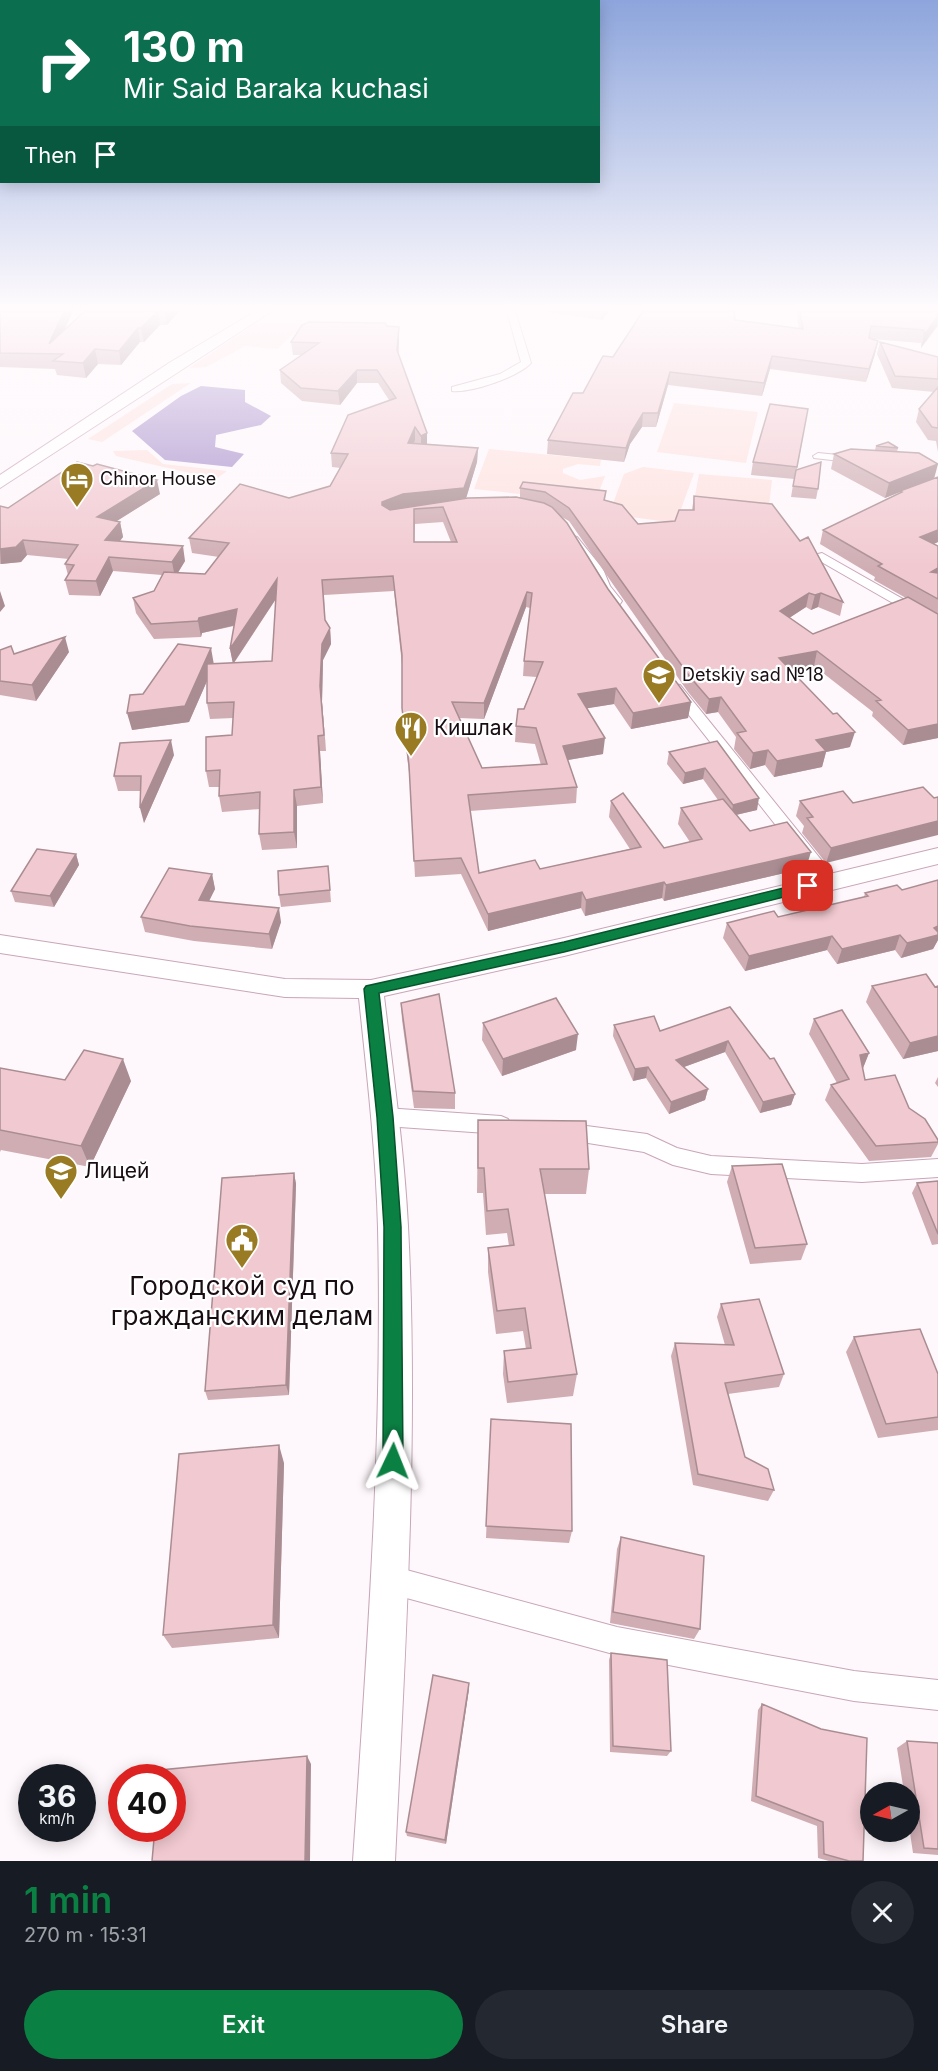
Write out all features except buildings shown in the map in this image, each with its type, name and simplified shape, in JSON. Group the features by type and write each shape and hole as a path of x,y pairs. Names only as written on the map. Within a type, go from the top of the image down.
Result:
{"main road":[{"path":"0,466 108,398"},
{"path":"0,483 127,398"}],"street":[{"path":"818,456 874,461"},
{"path":"563,528 599,572 604,586 623,613"},
{"path":"822,557 938,625"},
{"path":"668,678 829,881"},
{"path":"0,944 285,988 371,989 564,947 938,856"},
{"path":"371,989 385,1117 393,1227 394,1414 374,1861"},
{"path":"385,1117 526,1126"},
{"path":"548,1130 647,1143 673,1156 711,1165 862,1173 938,1168"},
{"path":"388,1579 617,1641 854,1686 938,1695"}],"shaded area":[{"path":"151,398 169,398 102,442 88,439"},
{"path":"178,398 245,398 245,402 271,416 261,425 216,435 215,447 244,454 232,467 165,460 132,431"},
{"path":"674,403 758,412 746,463 657,452"},
{"path":"489,449 601,460 600,466 578,464 563,469 563,473 580,480 605,476 595,502 474,489"},
{"path":"147,450 163,464 227,471 216,479 116,456 113,451"},
{"path":"643,467 694,473 676,523 609,514 624,474"},
{"path":"699,474 772,480 768,515 693,507"}],"place":[{"name":"Chinor House","path":"77,508"},
{"name":"Detskiy sad №18","path":"659,704"},
{"name":"Кишлак","path":"411,757"},
{"name":"Лицей","path":"61,1200"},
{"name":"Городской суд по гражданским делам","path":"242,1269"}],"route":[{"path":"393,1461 393,1227 385,1117 371,989 564,947 808,886"}]}
